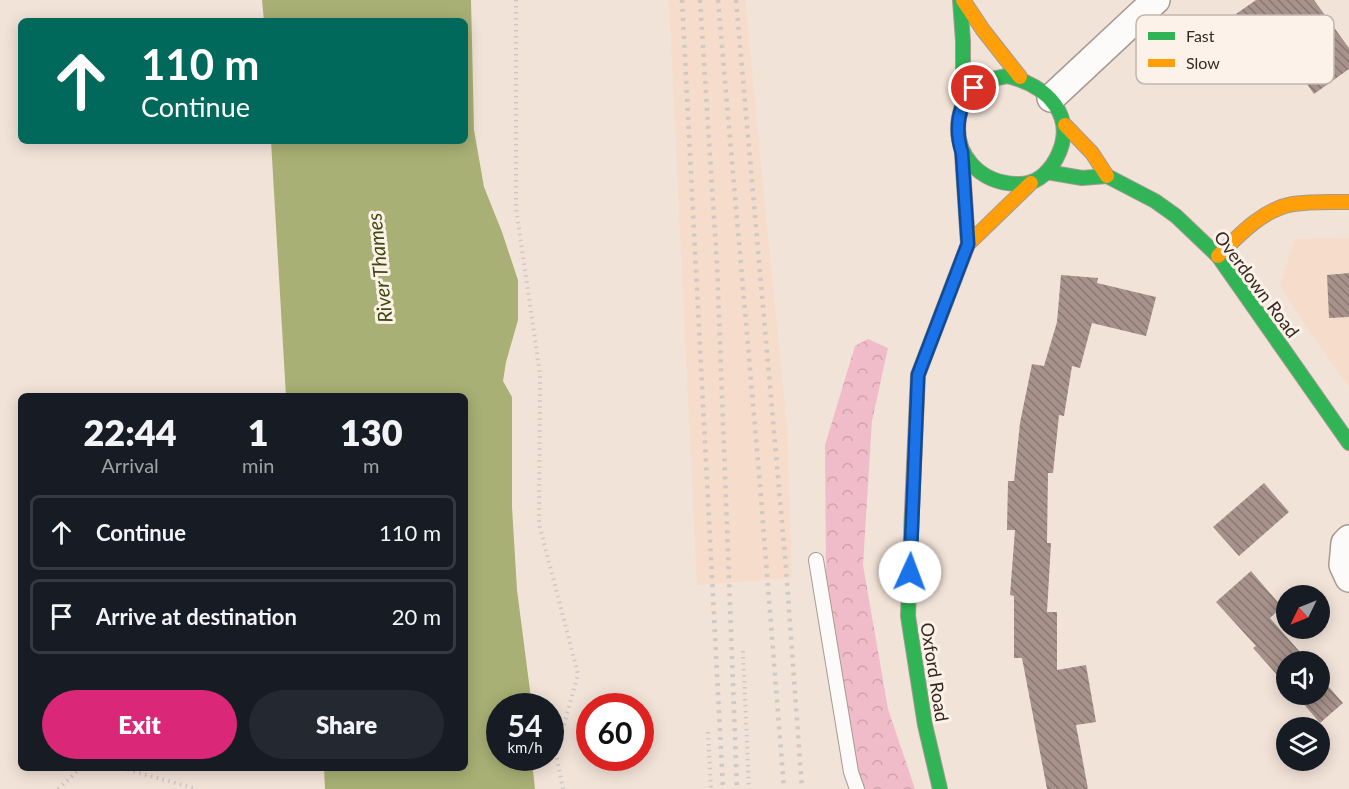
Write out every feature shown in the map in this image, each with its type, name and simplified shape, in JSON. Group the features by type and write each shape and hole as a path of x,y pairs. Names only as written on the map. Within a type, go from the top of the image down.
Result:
{"main road":[{"path":"962,0 1020,77 1052,98 1065,125 1065,139 1061,152 1047,172 1031,183 1006,184 982,176 962,153 958,140 963,105 962,0"},
{"path":"963,105 974,88 986,82 1007,76 1020,77"},
{"path":"1065,125 1092,153 1107,177"},
{"name":"Oxford Road","path":"940,789 925,725 908,616 918,375 968,244 962,153"},
{"name":"Overdown Road","path":"1047,172 1082,178 1107,177 1155,201 1176,216 1218,256 1349,443"},
{"name":"Oxford Road","path":"968,244 1031,183"},
{"path":"1218,256 1246,228 1285,206 1303,203 1349,202"}],"street":[{"path":"1139,15 1153,2"},
{"path":"1052,98 1136,18"},
{"path":"1349,539 1346,543 1344,566 1349,579"}],"lane":[{"path":"816,560 851,772 857,789"}],"path":[{"path":"516,0 516,208 540,374 539,524 578,674 556,754 563,789"},
{"path":"743,651 749,789"},
{"path":"708,732 711,789"},
{"path":"58,789 78,771"},
{"path":"133,771 197,789"}],"shaded area":[{"path":"669,0 745,0 787,429 792,578 697,585"},
{"path":"1349,238 1349,387 1280,285 1295,239"}],"green space":[{"path":"868,339 888,348 872,421 863,565 888,709 915,789 864,789 859,778 826,579 825,445 855,346"}],"water":[{"name":"River Thames","path":"262,0 471,0 474,130 484,187 518,280 518,320 503,381 512,397 512,507 517,590 530,693 486,693 486,771 533,771 535,789 325,789 324,771 468,771 468,393 286,393 271,144 468,144 468,18 264,18"}],"building":[{"path":"1256,0 1314,0 1325,15 1237,15"},
{"path":"1334,27 1349,48 1349,69 1334,80"},
{"path":"1307,84 1328,84 1314,94"},
{"path":"1349,273 1349,317 1329,318 1327,275"},
{"path":"1061,275 1098,278 1097,283 1156,297 1146,336 1092,323 1080,368 1072,366 1064,416 1059,415 1053,473 1048,473 1047,543 1051,543 1047,612 1057,612 1057,670 1086,665 1096,722 1076,725 1088,789 1047,789 1022,658 1014,658 1014,596 1010,595 1015,530 1007,530 1008,481 1014,481 1020,423 1032,364 1044,366 1057,322"},
{"path":"1264,483 1289,512 1239,556 1213,527"},
{"path":"1251,571 1276,600 1276,612 1270,618 1276,625 1276,639 1288,639 1299,651 1276,651 1276,674 1253,648 1256,646 1216,602"},
{"path":"1330,688 1343,703 1327,717 1315,717 1304,705 1330,705"}],"railway":[{"path":"682,0 723,789"},
{"path":"700,0 717,264 737,789"},
{"path":"718,0 784,789"},
{"path":"736,0 786,568 802,789"}],"traffic: fast":[{"path":"960,0 963,41 963,105"},
{"path":"1007,76 1022,80 1046,95 1055,105 1064,130 1056,159 1040,178 1029,183 1017,184 991,178 972,164 960,144 959,118 970,92 985,82 1007,76"},
{"path":"1047,172 1082,178 1107,176 1155,201 1176,216 1218,256 1349,443"},
{"path":"912,510 908,616 925,725 940,789"}],"traffic: slow":[{"path":"963,0 1020,77"},
{"path":"1065,125 1092,153 1107,176"},
{"path":"912,510 918,375 968,244 962,153"},
{"path":"968,244 1031,183"},
{"path":"1218,256 1252,224 1272,211 1307,202 1349,202"}],"route":[{"path":"910,572 918,375 968,244 962,153 958,140 958,128 963,105 974,88"}]}
